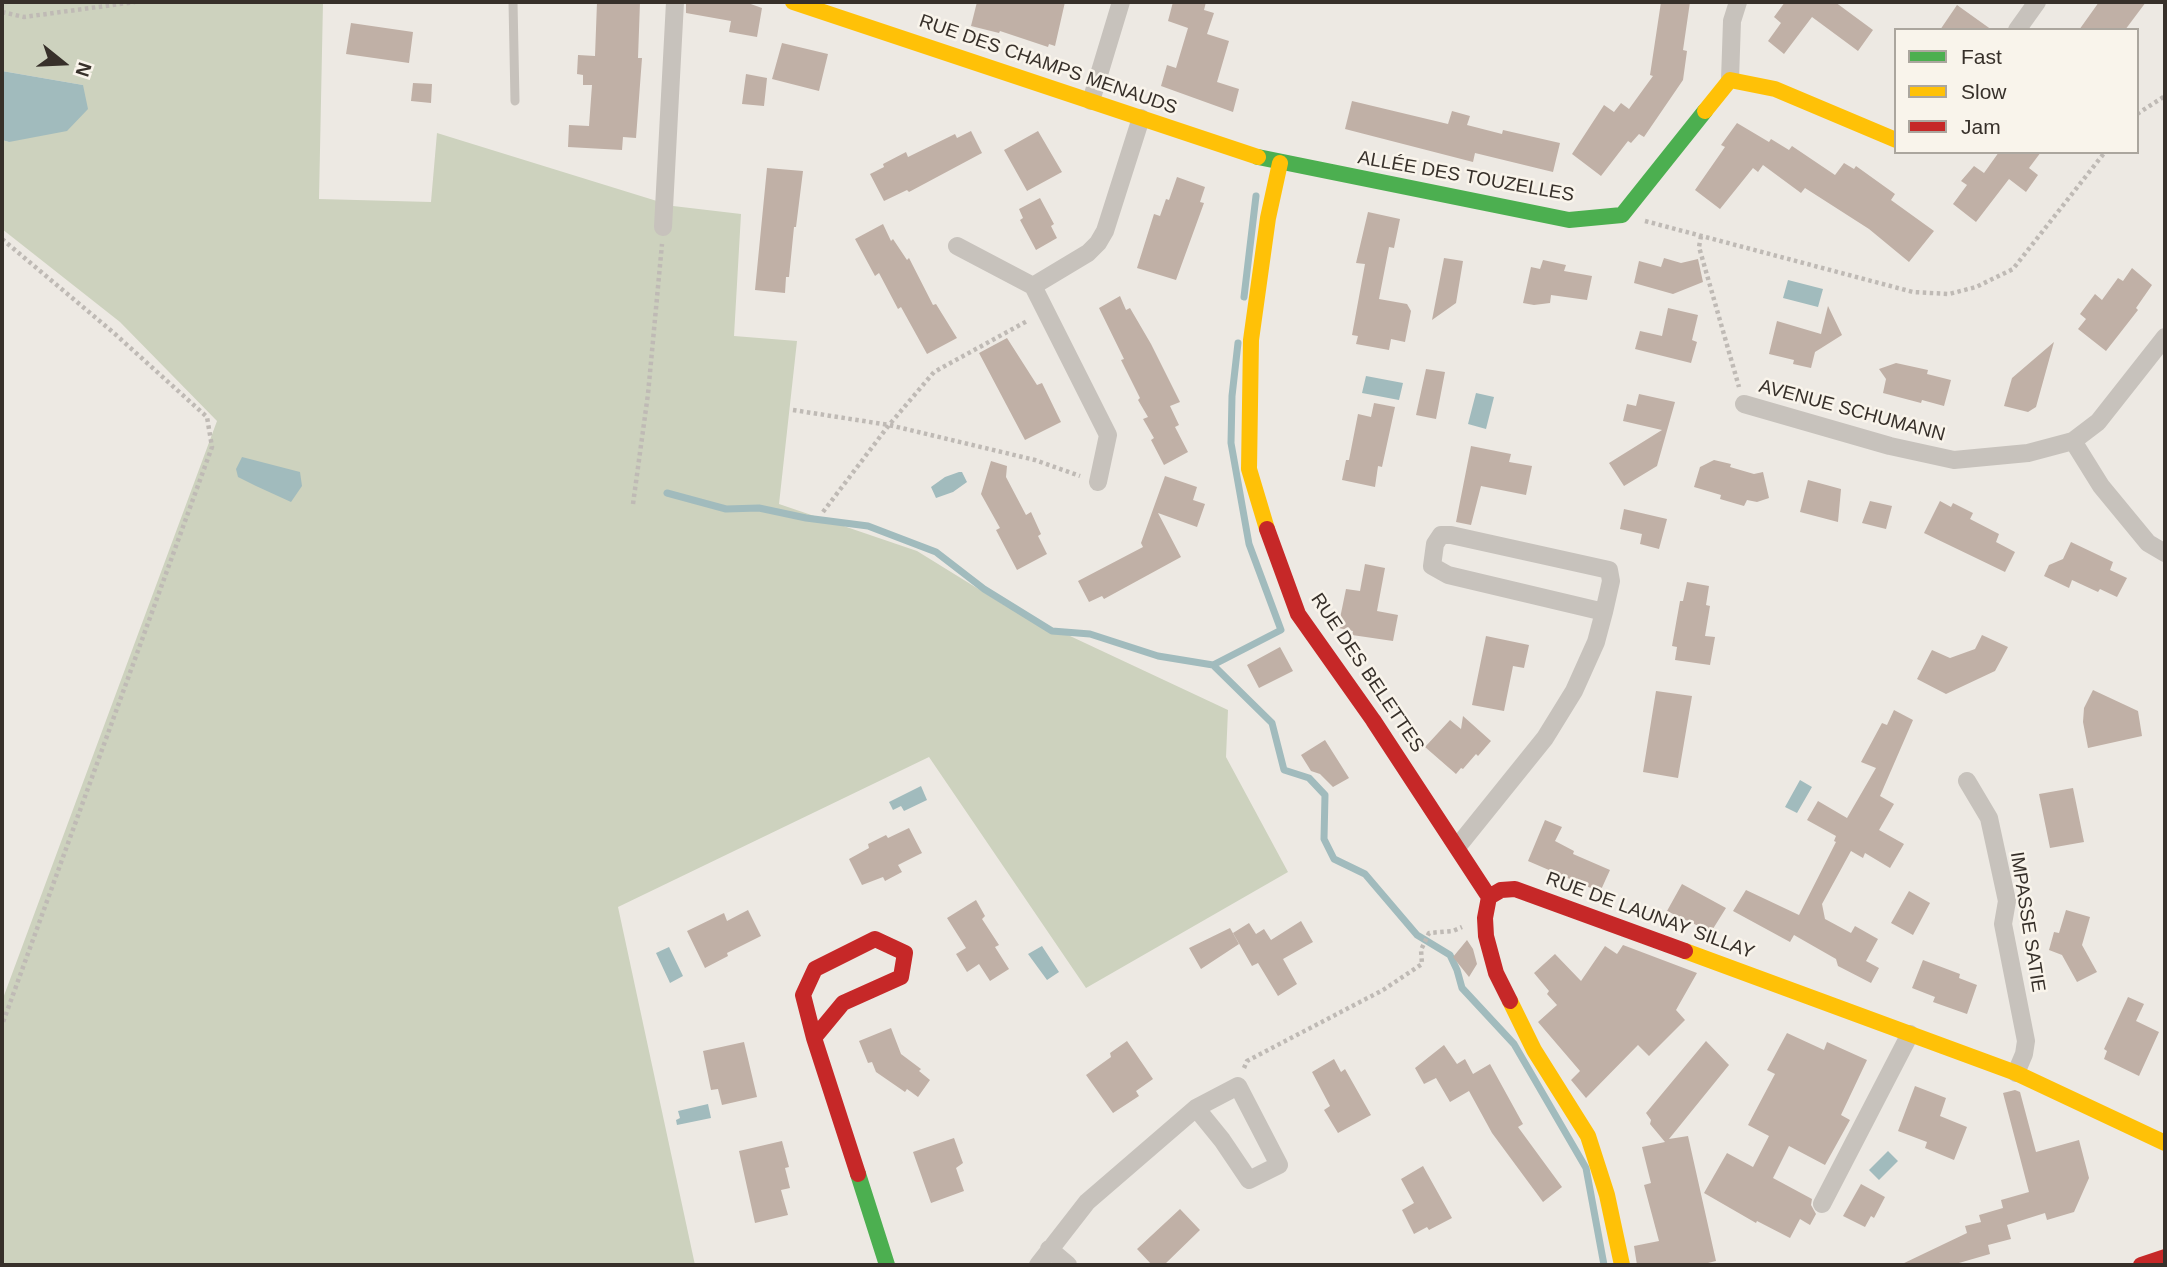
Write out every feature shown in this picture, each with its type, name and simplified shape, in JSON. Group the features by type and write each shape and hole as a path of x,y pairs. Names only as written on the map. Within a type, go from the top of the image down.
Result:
{"street":[{"path":"663,227 674,2"},
{"name":"RUE DES CHAMPS MENAUDS","path":"793,2 1250,155"},
{"path":"1091,101 1121,2"},
{"path":"1622,215 1730,80 1732,21 1738,2"},
{"path":"2018,28 2037,2"},
{"path":"1730,80 1776,89 1894,139"},
{"path":"1033,286 1088,253 1098,243 1105,231 1141,118"},
{"name":"ALLÉE DES TOUZELLES","path":"1250,155 1569,220 1622,215"},
{"name":"RUE DES BELETTES","path":"1280,163 1268,218 1251,340 1248,447 1258,504 1298,614 1373,720 1489,897"},
{"path":"957,246 1033,286 1108,435 1098,482"},
{"name":"AVENUE SCHUMANN","path":"1744,404 1890,446 1954,460 2028,453 2073,441 2098,422 2165,337"},
{"path":"2073,441 2101,486 2140,534 2165,554"},
{"path":"1458,846 1545,738 1561,714 1596,642 1604,612 1611,581 1609,570 1451,535 1441,535 1435,544 1432,566 1448,575 1604,612"},
{"name":"IMPASSE SATIE","path":"1966,781 1989,818 2007,901 2003,923 2026,1041 2016,1073"},
{"name":"RUE DE LAUNAY SILLAY","path":"1489,897 1502,890 1515,888 2016,1073 2165,1143"},
{"path":"1489,897 1485,918 1486,936 1496,973 1534,1050 1588,1136 1607,1195 1622,1265"},
{"path":"814,1038 843,1003 901,976 905,953 875,939 815,969 803,995 814,1038 887,1265"},
{"path":"1822,1204 1910,1034"},
{"path":"1038,1265 1087,1202 1196,1108 1238,1086 1279,1165 1249,1180 1196,1108"},
{"path":"1049,1249 1068,1265"},
{"path":"2141,1265 2165,1257"}],"lane":[{"path":"513,2 515,101"}],"path":[{"path":"2,12 24,17 135,2"},
{"path":"2139,113 2165,96"},
{"path":"1622,215 1913,292 1949,294 2013,270 2103,154"},
{"path":"633,504 648,394 663,227"},
{"path":"1701,236 1699,247 1744,404"},
{"path":"2,239 115,334 207,417 212,447 2,1025"},
{"path":"823,512 889,425 934,372 1046,312"},
{"path":"793,410 889,425 1035,460 1098,482"},
{"path":"1238,1086 1247,1061 1383,990 1422,964 1421,950 1429,933 1453,931 1485,918"}],"green space":[{"path":"2,2 323,2 319,199 431,202 437,133 673,206 741,214 734,336 797,341 779,504 917,551 1006,606 1228,710 1226,757 1288,872 1086,988 929,757 618,907 695,1265 2,1265 2,1001 217,421 120,322 2,229 2,140 9,142 83,85 2,71"}],"water":[{"path":"2,71 83,85 88,109 67,131 9,142 2,140"},
{"path":"1788,280 1823,289 1818,307 1783,298"},
{"path":"1366,376 1403,383 1399,400 1362,393"},
{"path":"1476,393 1494,397 1486,429 1468,424"},
{"path":"242,457 300,472 302,486 291,502 256,486 238,477 236,469"},
{"path":"962,472 967,482 953,492 936,498 931,487 945,477"},
{"path":"1800,780 1812,787 1797,813 1785,807"},
{"path":"921,786 927,800 904,811 901,806 893,810 889,802"},
{"path":"1042,946 1059,972 1047,980 1028,954"},
{"path":"669,947 683,976 670,983 656,953"},
{"path":"708,1104 711,1118 677,1125 676,1120 680,1118 678,1111"},
{"path":"1888,1151 1898,1161 1879,1180 1869,1170"}],"building":[{"path":"597,2 640,2 638,58 642,58 636,138 623,137 622,150 568,147 569,125 589,126 592,85 583,85 583,75 577,74 578,55 595,56"},
{"path":"686,2 745,2 762,8 757,37 729,32 731,21 686,13"},
{"path":"977,2 1065,2 1055,46 1049,44 1048,47 1000,31 999,33 971,26"},
{"path":"1173,2 1206,2 1204,10 1214,13 1207,34 1229,41 1217,82 1239,89 1233,112 1161,86 1167,65 1176,68 1188,28 1168,21"},
{"path":"1661,2 1690,2 1683,50 1687,51 1683,80 1644,137 1639,134 1631,143 1628,141 1601,176 1572,154 1604,105 1614,112 1621,103 1629,109 1653,76 1650,75"},
{"path":"1785,2 1835,2 1873,30 1858,51 1812,17 1784,54 1768,41 1781,23 1774,17"},
{"path":"2099,2 2146,2 2126,28 2080,28"},
{"path":"1957,5 1989,28 1941,28"},
{"path":"351,23 413,32 409,63 346,54"},
{"path":"782,43 828,54 819,91 772,79"},
{"path":"746,74 767,78 764,106 742,104"},
{"path":"413,83 432,84 431,103 411,101"},
{"path":"1352,101 1448,124 1452,111 1470,116 1467,125 1502,134 1503,130 1560,143 1553,172 1475,153 1473,162 1345,129"},
{"path":"1737,123 1769,142 1771,139 1789,150 1792,146 1835,175 1844,163 1854,169 1856,166 1895,194 1891,200 1934,231 1909,262 1869,229 1805,188 1801,193 1763,165 1758,172 1753,168 1720,209 1695,190 1725,147 1721,145"},
{"path":"971,131 982,153 909,192 907,190 884,201 870,174 906,152 908,157 955,134 957,138"},
{"path":"1038,131 1062,172 1027,191 1004,150"},
{"path":"1998,154 2040,154 2029,168 2038,175 2026,192 2009,179 1976,222 1953,204 1967,185 1961,181 1974,166 1984,173"},
{"path":"767,168 803,171 785,293 755,290"},
{"path":"1177,177 1205,187 1200,202 1204,203 1176,280 1137,268 1154,214 1160,216"},
{"path":"1040,198 1054,224 1051,226 1057,238 1036,250 1020,220 1023,218 1019,209"},
{"path":"1368,212 1400,219 1394,248 1389,247 1379,299 1407,304 1411,311 1405,342 1391,339 1389,350 1356,344 1358,336 1352,335 1365,264 1356,263"},
{"path":"883,224 891,241 893,239 907,260 909,258 933,305 936,304 957,338 927,354 901,307 898,309 879,273 875,276 855,239"},
{"path":"1444,258 1463,261 1456,303 1432,320"},
{"path":"1664,258 1681,263 1698,259 1703,282 1673,294 1634,283 1639,261 1661,267"},
{"path":"1543,260 1566,265 1564,271 1592,276 1587,300 1551,295 1550,303 1523,303 1531,267 1540,269"},
{"path":"2132,268 2152,285 2136,308 2138,310 2106,351 2078,329 2086,319 2080,314 2095,294 2102,300 2118,278 2123,281"},
{"path":"1120,296 1126,310 1130,308 1151,344 1180,402 1170,406 1179,425 1175,427 1188,452 1164,465 1151,440 1154,438 1143,419 1148,417 1121,360 1124,359 1099,308"},
{"path":"1828,306 1842,335 1815,352 1811,368 1793,364 1794,360 1769,354 1777,321 1821,334"},
{"path":"1668,308 1698,315 1692,340 1697,342 1691,363 1635,349 1640,331 1662,336"},
{"path":"1007,338 1037,385 1042,383 1061,422 1025,440 979,353"},
{"path":"2054,342 2036,407 2028,412 2004,406 2012,378"},
{"path":"1896,363 1928,370 1927,374 1951,380 1944,406 1883,393 1886,379 1879,369"},
{"path":"1426,369 1445,372 1436,419 1416,415"},
{"path":"1639,394 1675,402 1657,466 1624,486 1609,463 1662,430 1623,421 1627,404 1636,406"},
{"path":"1374,403 1395,407 1382,467 1378,466 1375,487 1342,480 1358,414 1371,417"},
{"path":"1471,446 1511,454 1509,462 1532,466 1526,495 1481,486 1471,525 1456,522"},
{"path":"1714,460 1754,474 1763,472 1769,498 1757,502 1747,500 1744,506 1720,499 1721,495 1694,487 1700,467"},
{"path":"991,461 1007,466 1006,477 1026,515 1031,512 1047,554 1017,570 996,530 1000,528 981,494"},
{"path":"1165,476 1197,487 1193,500 1205,504 1197,527 1158,513 1181,557 1104,599 1102,596 1089,602 1078,581 1143,547 1141,543"},
{"path":"1808,480 1841,489 1838,522 1800,512"},
{"path":"1870,501 1892,506 1886,529 1862,523"},
{"path":"1940,501 1951,507 1953,503 1973,513 1970,519 1999,534 1996,542 2015,552 2005,572 1924,533"},
{"path":"1624,509 1667,519 1659,549 1640,544 1642,534 1620,529"},
{"path":"2071,542 2113,562 2110,570 2127,578 2117,597 2072,580 2069,588 2044,576 2049,565 2063,559"},
{"path":"1365,564 1385,568 1377,611 1398,615 1393,641 1352,635 1353,631 1338,628 1346,589 1360,591"},
{"path":"1687,582 1709,586 1706,605 1710,606 1705,636 1715,637 1710,665 1675,660 1677,647 1672,646 1680,601 1683,601"},
{"path":"1982,635 2008,647 1995,671 1946,694 1917,679 1932,650 1950,658 1975,649"},
{"path":"1486,636 1529,645 1524,668 1513,666 1504,711 1472,705"},
{"path":"1280,647 1293,671 1259,688 1247,665"},
{"path":"2093,690 2138,711 2142,736 2088,748 2083,722 2084,708"},
{"path":"1656,691 1692,696 1678,778 1643,772"},
{"path":"1894,710 1913,720 1880,796 1894,804 1879,830 1904,844 1890,868 1865,853 1863,858 1851,851 1822,904 1825,919 1851,933 1855,926 1878,939 1866,961 1879,968 1871,983 1838,966 1836,959 1794,935 1790,942 1733,911 1746,890 1799,915 1836,842 1836,836 1807,820 1818,801 1847,818 1876,768 1861,762 1882,723 1887,725"},
{"path":"1463,716 1491,741 1456,774 1425,747 1450,720 1461,729"},
{"path":"1325,740 1349,778 1333,787 1320,774 1311,771 1301,755"},
{"path":"2073,788 2084,842 2050,848 2039,794"},
{"path":"1545,820 1562,827 1555,841 1574,851 1573,854 1610,870 1600,892 1528,861"},
{"path":"909,828 922,853 898,865 902,872 885,881 883,877 862,885 849,859 869,848 868,844"},
{"path":"1682,884 1726,908 1711,932 1667,911"},
{"path":"1909,891 1930,903 1913,935 1891,923"},
{"path":"976,900 985,916 982,919 999,945 995,947 1009,969 990,981 979,964 967,972 956,954 966,948 947,918"},
{"path":"748,910 761,936 727,953 728,956 705,968 687,931 724,913 727,921"},
{"path":"2066,910 2090,917 2082,945 2097,972 2077,982 2062,955 2049,950 2054,932 2059,933"},
{"path":"1301,921 1313,942 1283,959 1297,984 1278,996 1258,963 1252,966 1233,933 1249,923 1256,934 1264,929 1271,940"},
{"path":"1230,928 1239,944 1201,969 1189,948"},
{"path":"1467,940 1477,964 1469,977 1453,957"},
{"path":"1623,945 1697,973 1676,1010 1685,1020 1649,1056 1638,1045 1586,1098 1571,1080 1580,1071 1538,1022 1557,1005 1534,973 1555,954 1581,981 1605,946 1617,954"},
{"path":"1923,960 1960,974 1959,978 1977,985 1967,1014 1933,1002 1935,997 1912,988"},
{"path":"2128,997 2144,1004 2136,1021 2159,1032 2139,1076 2104,1059 2107,1051 2104,1049"},
{"path":"891,1028 901,1054 921,1069 919,1071 930,1080 918,1097 907,1089 905,1092 876,1072 872,1062 868,1063 859,1041"},
{"path":"1787,1033 1824,1050 1827,1042 1867,1060 1841,1115 1850,1120 1825,1165 1789,1146 1773,1178 1812,1199 1811,1205 1816,1214 1810,1225 1800,1219 1790,1238 1757,1221 1756,1223 1704,1193 1727,1153 1753,1167 1769,1136 1748,1125 1775,1074 1767,1070"},
{"path":"1127,1041 1153,1079 1136,1091 1139,1096 1113,1113 1086,1075 1111,1057 1110,1053"},
{"path":"1706,1041 1729,1065 1669,1139 1688,1136 1716,1261 1700,1265 1637,1265 1634,1246 1659,1241 1644,1185 1651,1183 1642,1147 1665,1142 1650,1124 1651,1120 1646,1113"},
{"path":"744,1042 757,1097 722,1105 718,1089 711,1090 703,1051"},
{"path":"1444,1045 1457,1064 1465,1059 1473,1074 1490,1064 1523,1124 1518,1127 1562,1187 1543,1202 1492,1133 1469,1091 1450,1102 1436,1078 1424,1084 1415,1068"},
{"path":"1334,1059 1341,1072 1345,1069 1371,1115 1338,1133 1324,1110 1330,1106 1312,1072"},
{"path":"1915,1086 1946,1098 1940,1116 1967,1127 1954,1160 1925,1148 1927,1142 1898,1131"},
{"path":"2015,1090 2020,1092 2036,1152 2079,1140 2089,1178 2074,1212 2047,1220 2045,1213 2007,1225 2011,1239 1988,1245 1990,1254 1952,1265 1900,1265 1967,1233 1965,1226 1981,1222 1979,1215 2003,1208 2001,1200 2029,1192 2003,1093"},
{"path":"954,1138 963,1163 956,1168 964,1191 931,1203 913,1152"},
{"path":"782,1141 789,1167 785,1168 790,1188 781,1190 788,1215 755,1223 739,1151"},
{"path":"1423,1166 1452,1218 1429,1230 1427,1227 1414,1234 1402,1210 1414,1203 1401,1179"},
{"path":"1861,1184 1885,1197 1874,1218 1871,1216 1865,1227 1843,1216"},
{"path":"1180,1209 1200,1230 1164,1265 1152,1265 1137,1249"}],"waterway":[{"path":"1244,297 1256,196"},
{"path":"1238,343 1232,396 1231,443 1249,544 1281,630 1213,665 1272,723 1284,770 1309,778 1325,795 1324,839 1334,859 1365,874 1417,935 1450,955 1462,988 1514,1044 1586,1168 1604,1265"},
{"path":"667,493 726,509 759,508 806,518 868,526 936,552 984,589 1052,631 1090,634 1158,656 1213,665"}],"traffic: fast":[{"path":"1258,157 1569,220 1622,215 1705,111"},
{"path":"858,1174 887,1265"}],"traffic: slow":[{"path":"793,2 1258,157"},
{"path":"1705,111 1730,80 1775,89 1894,139"},
{"path":"1267,529 1249,469 1251,340 1268,218 1280,163"},
{"path":"1685,951 2016,1073 2165,1143"},
{"path":"1510,1001 1534,1050 1588,1136 1607,1195 1622,1265"}],"traffic: jam":[{"path":"1267,529 1298,614 1373,720 1489,897"},
{"path":"1510,1001 1496,973 1486,936 1485,918 1489,897 1501,890 1515,889 1685,951"},
{"path":"814,1038 843,1003 901,977 905,953 875,939 815,969 803,995 814,1038 858,1174"},
{"path":"2141,1265 2165,1257"}]}
